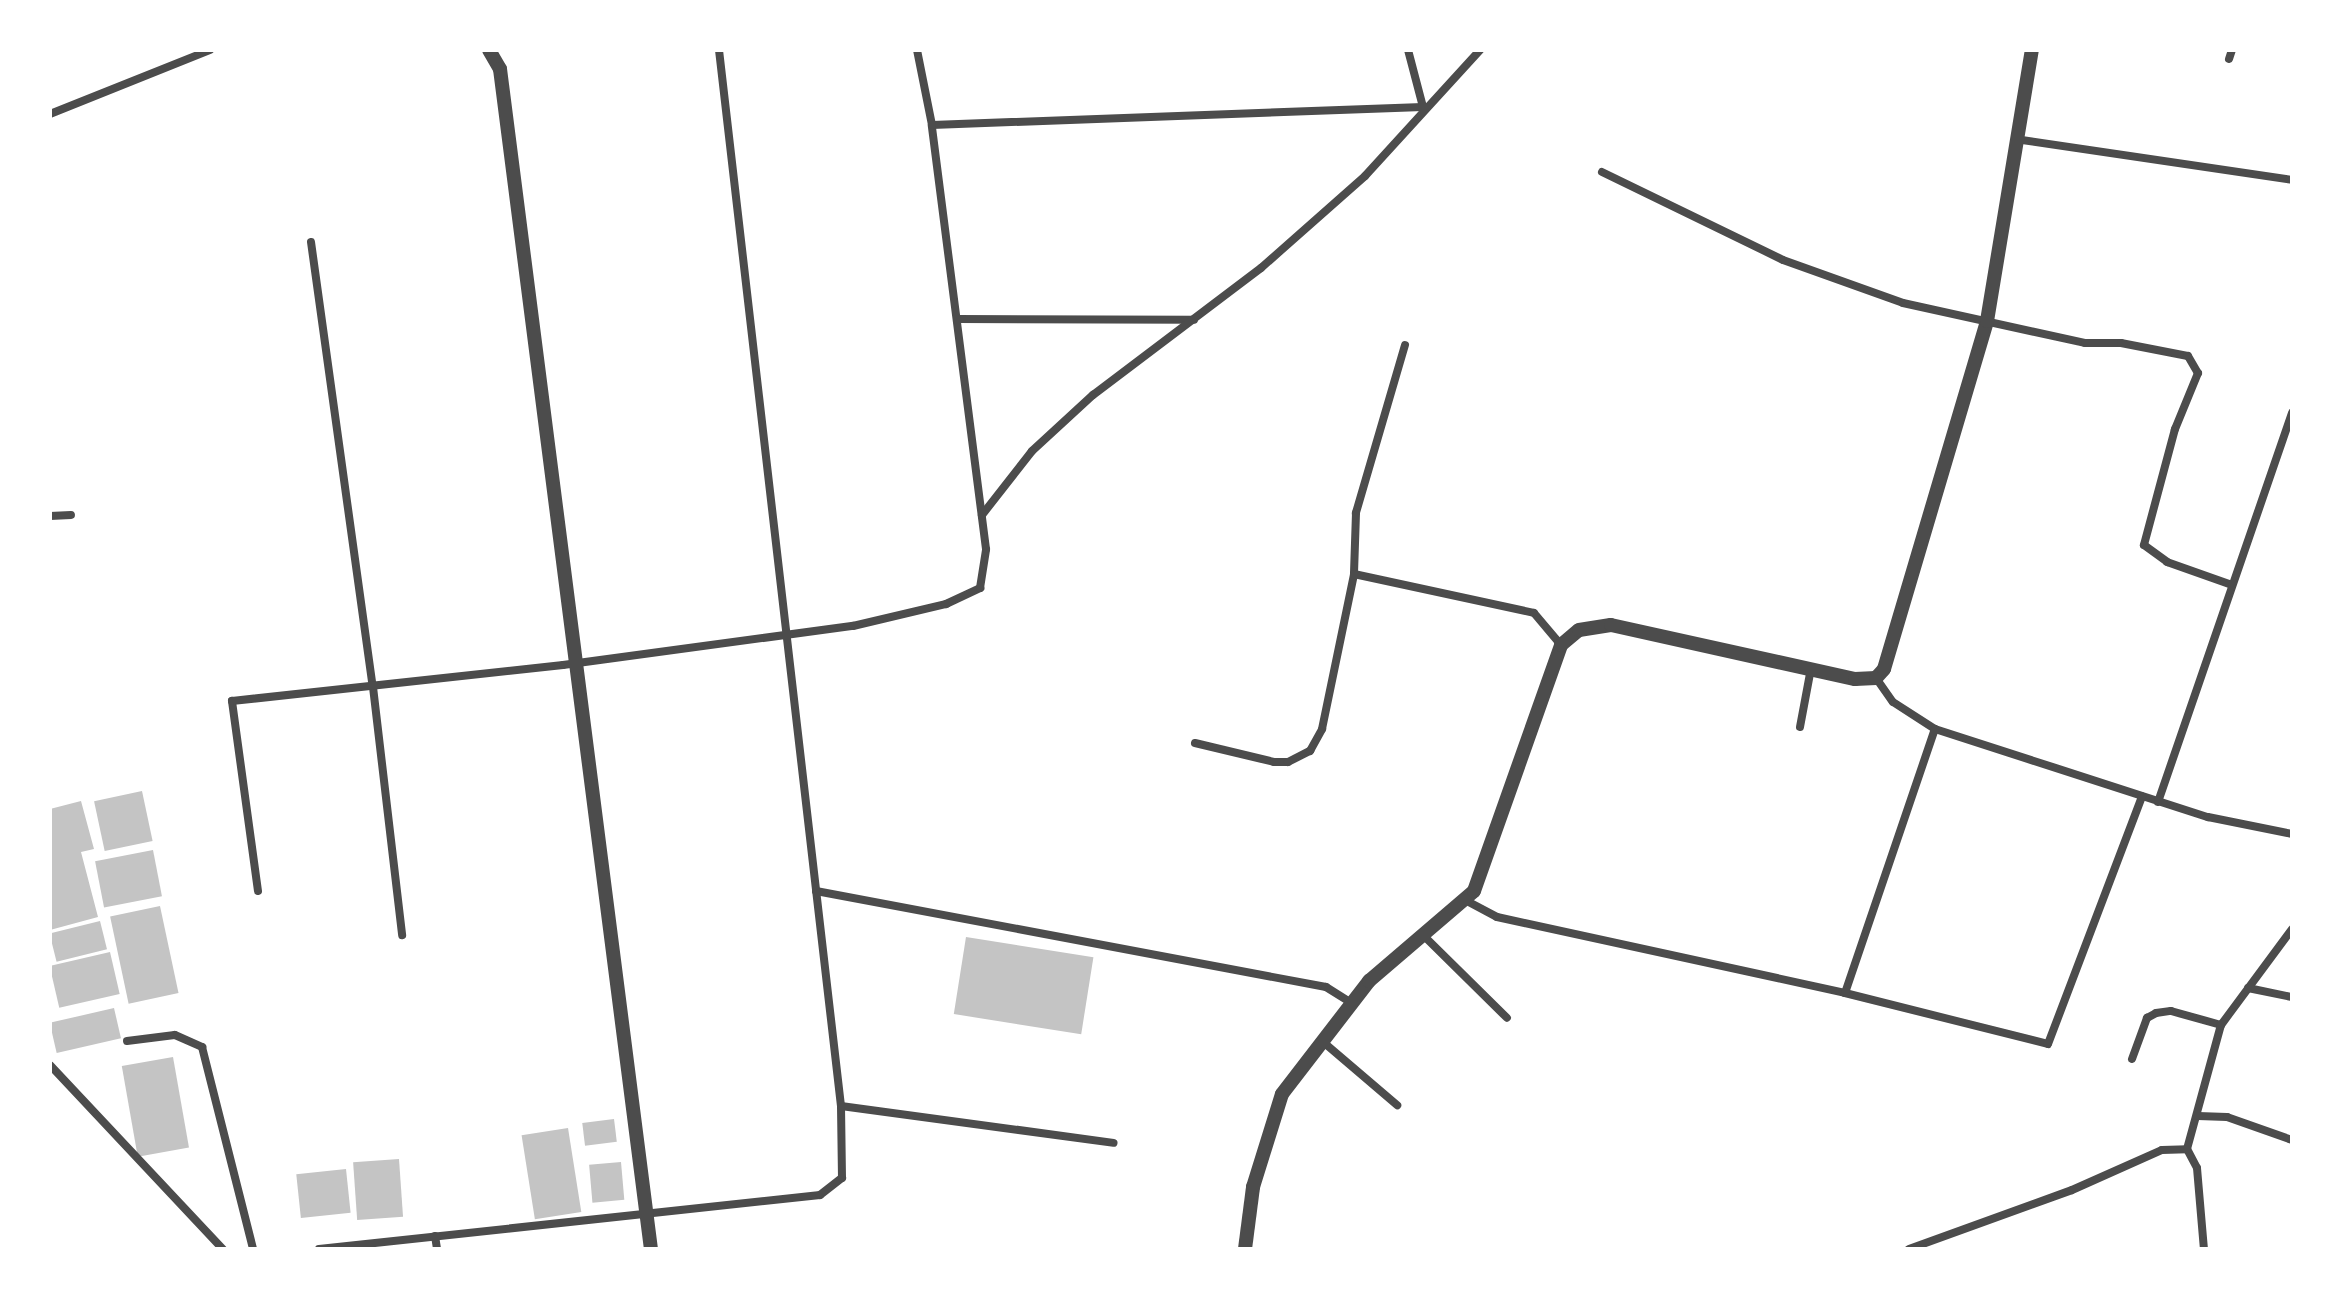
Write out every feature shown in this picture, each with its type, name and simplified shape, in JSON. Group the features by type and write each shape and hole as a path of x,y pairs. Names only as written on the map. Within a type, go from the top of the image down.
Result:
{"street":[{"path":"50,114 210,50"},
{"path":"319,1249 646,1217 820,1195 842,1178 841,1106 719,50"},
{"path":"258,891 232,701 576,663 853,626 946,604 980,588 987,571 958,319 932,125 917,50"},
{"path":"1408,50 1423,107"},
{"path":"981,516 1032,451 1082,404 1194,320 1365,176 1423,107 1480,50"},
{"path":"1876,678 1887,662 1987,321 2014,139 2032,50"},
{"path":"493,51 500,69 651,1249"},
{"path":"932,125 1423,107"},
{"path":"2014,139 2292,180"},
{"path":"1602,172 1783,260 1903,303 2085,343 2121,343 2188,356 2198,373 2175,429 2144,545 2167,562 2232,585"},
{"path":"311,242 373,687 402,935"},
{"path":"958,319 1194,320"},
{"path":"1195,743 1274,762 1288,762 1310,751 1322,729 1354,574 1356,513 1405,345"},
{"path":"2158,802 2292,412"},
{"path":"50,516 71,515"},
{"path":"1354,574 1534,613 1561,645"},
{"path":"1245,1249 1253,1187 1282,1094 1350,1002 1465,900 1482,874 1561,645 1579,630 1611,625 1812,668 1876,678 1893,702 1935,729 2158,802 2292,834"},
{"path":"1800,727 1812,668"},
{"path":"1845,993 1935,729"},
{"path":"1465,900 1497,917 1845,993 2048,1044 2142,796"},
{"path":"816,891 1326,987 1350,1002"},
{"path":"2204,1249 2197,1168 2187,1149 2221,1025 2292,929"},
{"path":"1425,937 1507,1018"},
{"path":"2248,988 2292,997"},
{"path":"2132,1059 2147,1018 2156,1013 2171,1011 2221,1025"},
{"path":"127,1041 175,1035 202,1047 253,1249"},
{"path":"1322,1041 1397,1105"},
{"path":"50,1065 223,1249"},
{"path":"841,1106 1113,1143"},
{"path":"2198,1116 2227,1117 2292,1140"},
{"path":"1909,1249 2072,1190 2162,1150 2187,1149"},
{"path":"435,1236 437,1249"}],"building":[{"path":"142,791 153,841 105,851 94,801"},
{"path":"81,801 94,849 81,852 98,917 50,930 50,809"},
{"path":"153,850 162,896 104,907 95,861"},
{"path":"160,906 179,993 129,1004 110,917"},
{"path":"100,921 107,949 57,962 50,933"},
{"path":"966,937 1093,957 1081,1034 954,1014"},
{"path":"110,952 120,994 59,1008 50,966"},
{"path":"114,1008 121,1038 57,1053 50,1023"},
{"path":"173,1057 189,1148 138,1157 122,1066"},
{"path":"614,1119 617,1142 585,1146 582,1123"},
{"path":"568,1128 581,1212 535,1219 522,1135"},
{"path":"399,1159 403,1217 357,1220 353,1162"},
{"path":"621,1162 624,1200 592,1203 589,1165"},
{"path":"346,1169 351,1213 301,1218 296,1174"}]}
